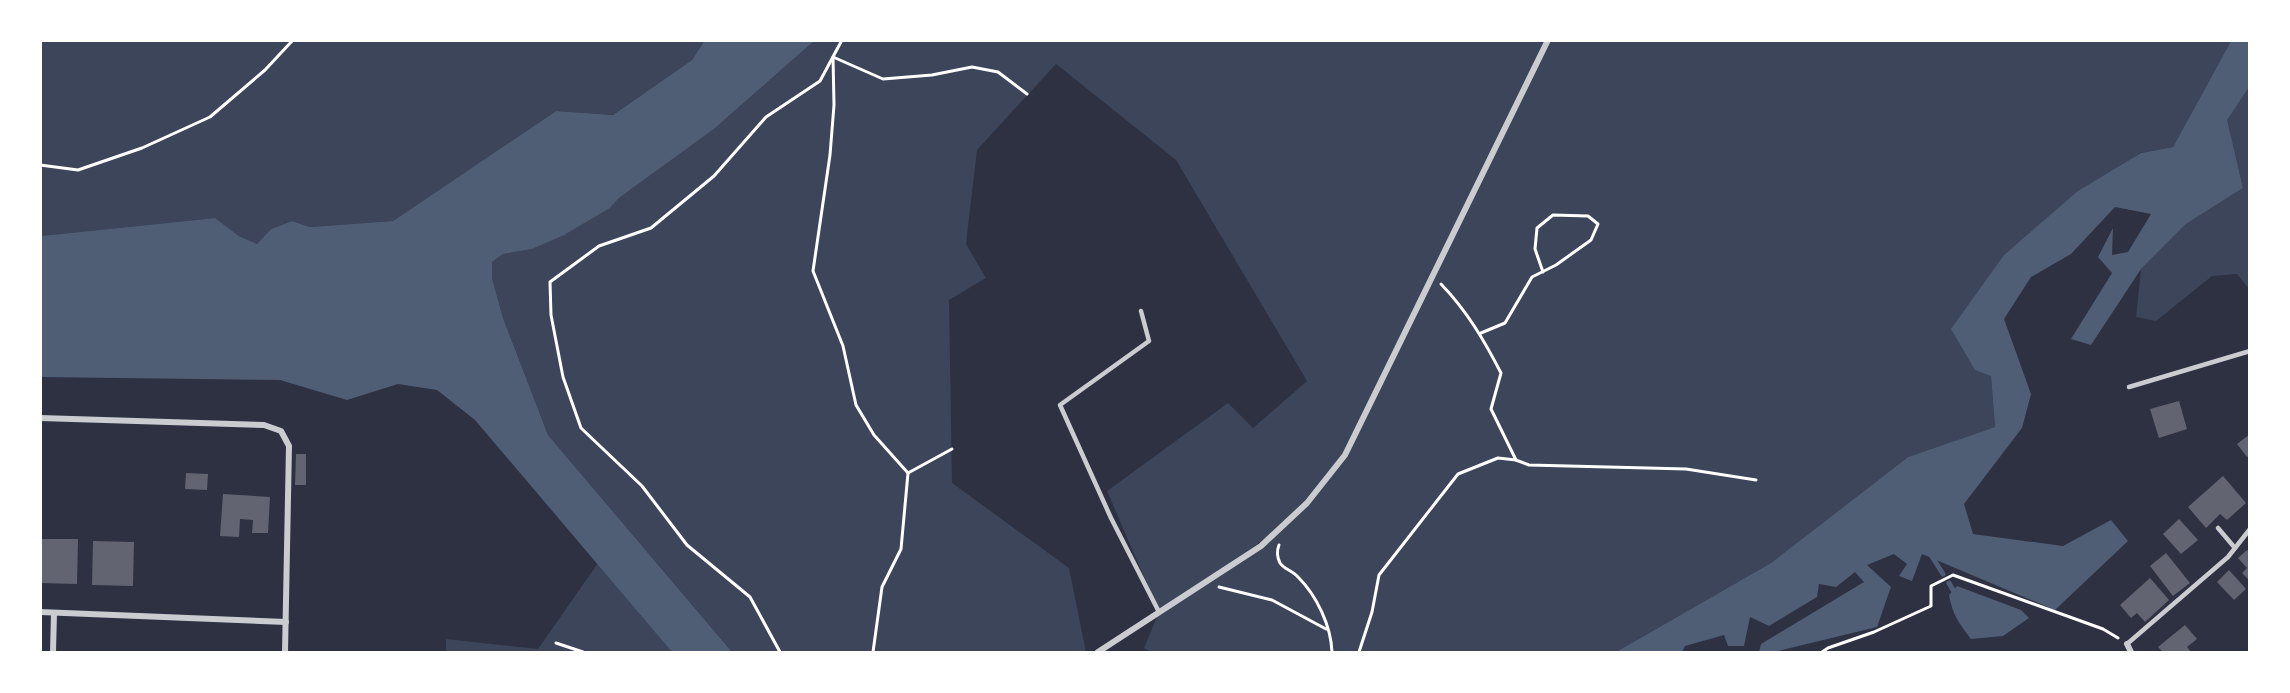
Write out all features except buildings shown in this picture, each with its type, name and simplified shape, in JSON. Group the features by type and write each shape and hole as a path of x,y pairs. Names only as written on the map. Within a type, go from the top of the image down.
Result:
{"street":[{"path":"1098,652 1261,546 1307,503 1345,454 1548,40"},
{"path":"40,418 264,425 281,431 289,446 285,652"},
{"path":"40,612 286,622"},
{"path":"53,652 54,613"},
{"path":"2127,644 2131,652"}],"lane":[{"path":"1141,310 1149,341 1060,405 1111,518 1159,612"},
{"path":"2130,387 2250,351"},
{"path":"2218,528 2235,548"},
{"path":"2127,644 2235,548 2250,528"}],"path":[{"path":"40,165 78,170 142,148 210,117 265,70 292,40"},
{"path":"780,652 750,597 687,544 642,486 581,428 563,377 551,315 550,282 598,246 651,228 714,176 766,117 820,81 842,40"},
{"path":"833,57 883,79 932,75 972,67 998,72 1027,94"},
{"path":"833,57 834,105 830,155 813,271 843,345 856,405 874,435 908,473 901,549 882,587 873,652"},
{"path":"1480,333 1505,323 1532,277 1543,272 1591,240 1598,224 1588,216 1553,215 1537,228 1535,249 1543,272"},
{"path":"1431,275 1462,305 1501,373 1491,409 1516,460"},
{"path":"908,473 951,449"},
{"path":"1359,652 1372,612 1379,575 1458,474 1498,458 1516,460 1529,465 1686,468 1756,480"},
{"path":"1282,526 1282,541 1277,548 1281,565 1298,576 1314,595 1328,629 1332,652"},
{"path":"1822,652 1931,606 1931,586 1953,575 2103,629 2127,644"},
{"path":"1204,583 1272,600 1328,629"},
{"path":"556,643 583,652"}],"shaded area":[{"path":"705,40 814,41 714,129 619,198 610,208 564,235 532,249 503,254 492,262 492,278 503,318 548,435 732,652 672,652 475,420 437,390 398,384 347,400 280,380 41,377 41,236 215,218 239,236 257,244 271,229 292,221 310,227 393,221 556,111 613,115 692,60"},
{"path":"41,41 705,41 692,60 613,115 556,111 393,221 310,227 292,221 271,229 257,244 239,236 215,218 41,236"},
{"path":"814,41 2231,41 2173,147 2140,153 2004,255 1991,376 1995,427 1908,457 1771,563 1616,652 1151,652 1144,648 1159,612 1107,491 1228,403 1253,428 1307,381 1176,160 1056,64 977,150 966,244 986,278 949,300 952,483 1069,568 1086,652 732,652 548,435 503,318 492,278 492,262 503,254 532,249 610,208 619,198 714,129","holes":["1273,533 1249,554 1181,597"]},
{"path":"2231,41 2249,41 2249,87 2227,120 2243,188 2186,224 2141,269 2091,345 2071,339 2112,273 2098,257 2113,228 2112,255 2128,252 2151,214 2115,207 2071,254 2031,277 2004,319 2031,394 2022,428 1964,504 1973,534 2063,546 2111,520 2128,541 2055,610 1922,554 1912,581 1899,576 1907,564 1894,554 1867,565 1891,587 1877,627 1774,652 1759,652 1761,644 1864,582 1855,572 1836,587 1819,584 1817,597 1769,626 1750,617 1744,646 1728,646 1724,635 1685,646 1682,652 1616,652 1771,563 1908,457 1995,427 1991,376 1975,370 1951,329 2004,255 2078,191 2141,153 2173,147"},
{"path":"2249,87 2249,289 2237,274 2212,276 2156,321 2136,317 2141,269 2186,224 2243,188 2226,120"},
{"path":"598,563 672,652 446,652 446,639 538,649"},
{"path":"1957,586 2021,610 2029,618 2003,636 1971,639 1957,618 1950,601 1949,595"}],"waterway":[{"path":"1931,555 1943,574"},
{"path":"1949,583 1953,590"}]}
